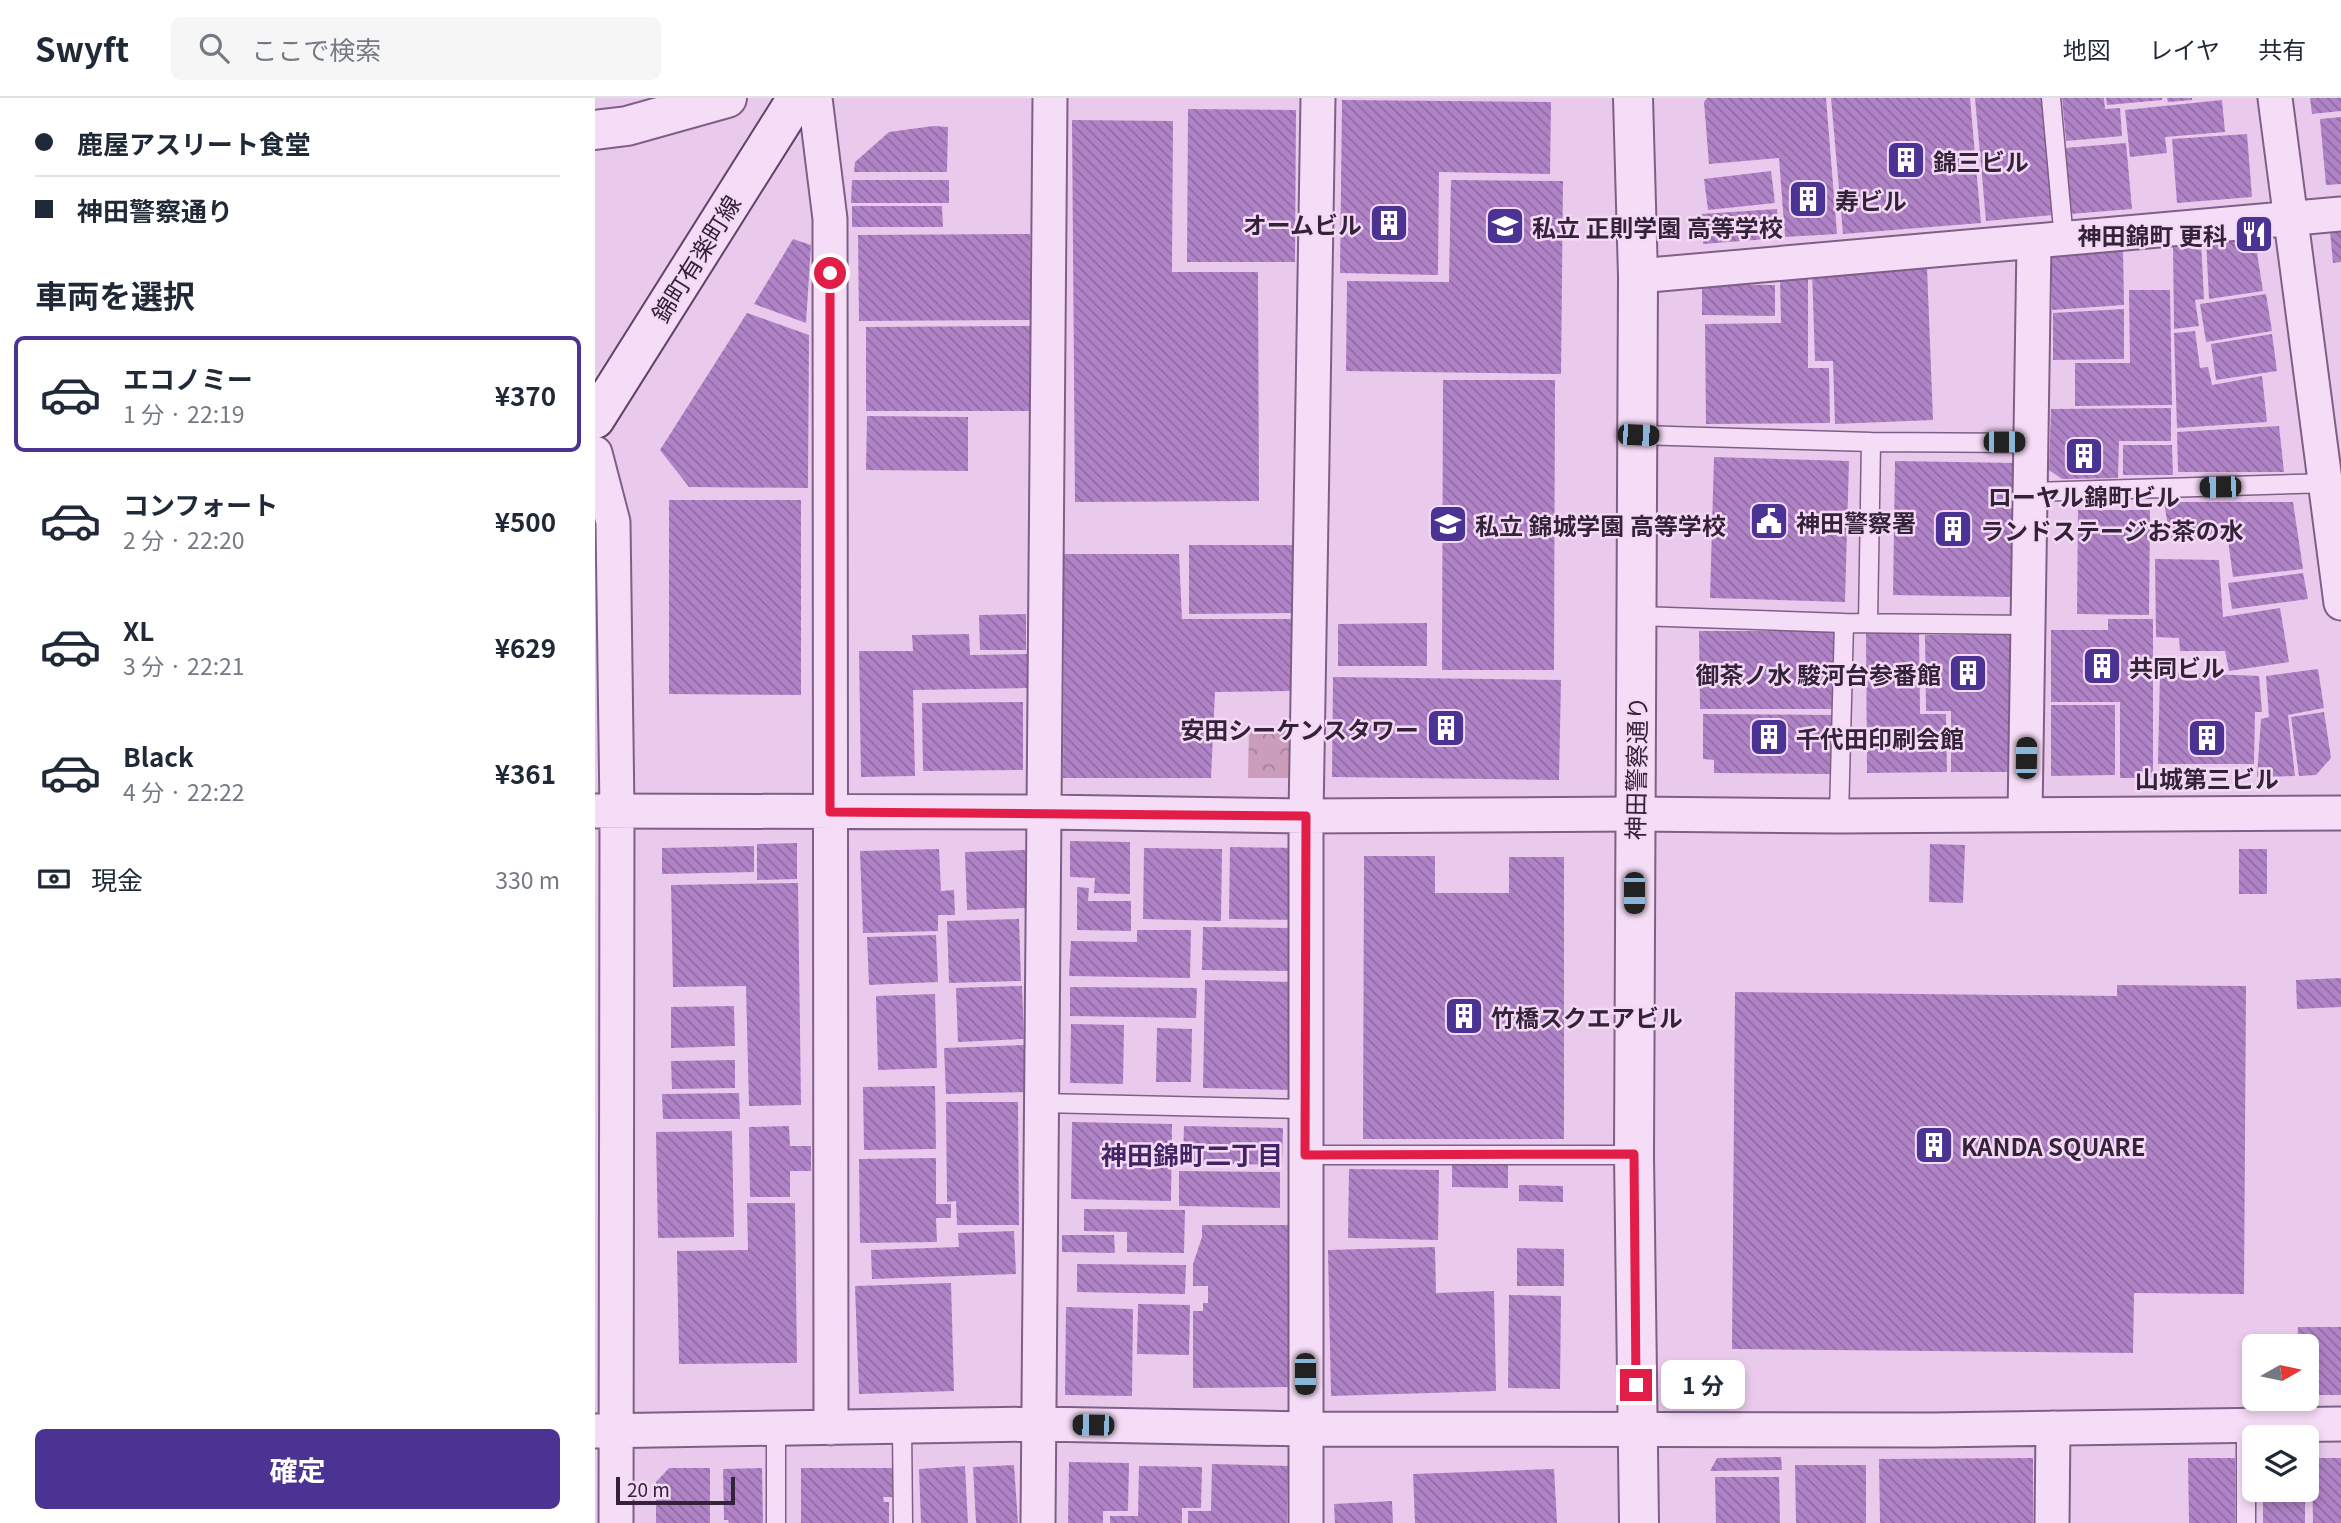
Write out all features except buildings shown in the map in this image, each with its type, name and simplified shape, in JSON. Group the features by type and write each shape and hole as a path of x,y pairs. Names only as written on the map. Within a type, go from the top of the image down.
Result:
{"street":[{"path":"611,128 727,98"},
{"name":"錦町有楽町線","path":"595,419 797,98"},
{"path":"815,98 830,219 831,1428"},
{"path":"1038,1523 1050,98"},
{"path":"1306,1523 1306,816 1318,98"},
{"name":"神田警察通り","path":"1633,98 1638,276 1634,1154 1639,1523"},
{"path":"2275,98 2291,219 2333,483 2341,603"},
{"path":"1638,276 2341,214"},
{"path":"2025,815 2030,443 2049,241"},
{"path":"595,453 613,522 606,811 606,1431 616,1523"},
{"path":"606,811 1045,812 1306,816 2341,813"},
{"path":"606,1431 1040,1424 1305,1429 1933,1430 2242,1426"},
{"path":"2294,1425 2341,1424"},
{"path":"2052,1523 2053,1428"}],"lane":[{"path":"2049,241 2051,98"},
{"path":"1638,435 1871,442 2030,443"},
{"path":"1868,623 1871,442"},
{"path":"2030,492 2333,483"},
{"path":"1637,616 1843,623 2028,625"},
{"path":"1839,816 1843,623"},
{"path":"1041,1103 1305,1109"},
{"path":"1305,1155 1634,1154"},
{"path":"902,1427 903,1523"},
{"path":"776,1430 776,1523"},
{"path":"2246,1502 2246,1523"}],"green space":[{"path":"1249,726 1300,728 1299,778 1248,778"}],"place":[{"name":"錦三ビル","path":"1906,160"},
{"name":"寿ビル","path":"1808,199"},
{"name":"オームビル","path":"1389,223"},
{"name":"私立 正則学園 高等学校","path":"1505,226"},
{"name":"神田錦町 更科","path":"2254,234"},
{"name":"ローヤル錦町ビル","path":"2084,456"},
{"name":"神田警察署","path":"1769,521"},
{"name":"私立 錦城学園 高等学校","path":"1448,524"},
{"name":"ランドステージお茶の水","path":"1953,529"},
{"name":"共同ビル","path":"2102,666"},
{"name":"御茶ノ水 駿河台参番館","path":"1968,673"},
{"name":"安田シーケンスタワー","path":"1446,728"},
{"name":"千代田印刷会館","path":"1769,737"},
{"name":"山城第三ビル","path":"2207,738"},
{"name":"竹橋スクエアビル","path":"1464,1016"},
{"name":"KANDA SQUARE","path":"1934,1145"}],"district":[{"name":"神田錦町二丁目","path":"1192,1153"}],"route":[{"path":"830,273 830,812 1306,816 1305,1155 1634,1154 1636,1385"}]}
